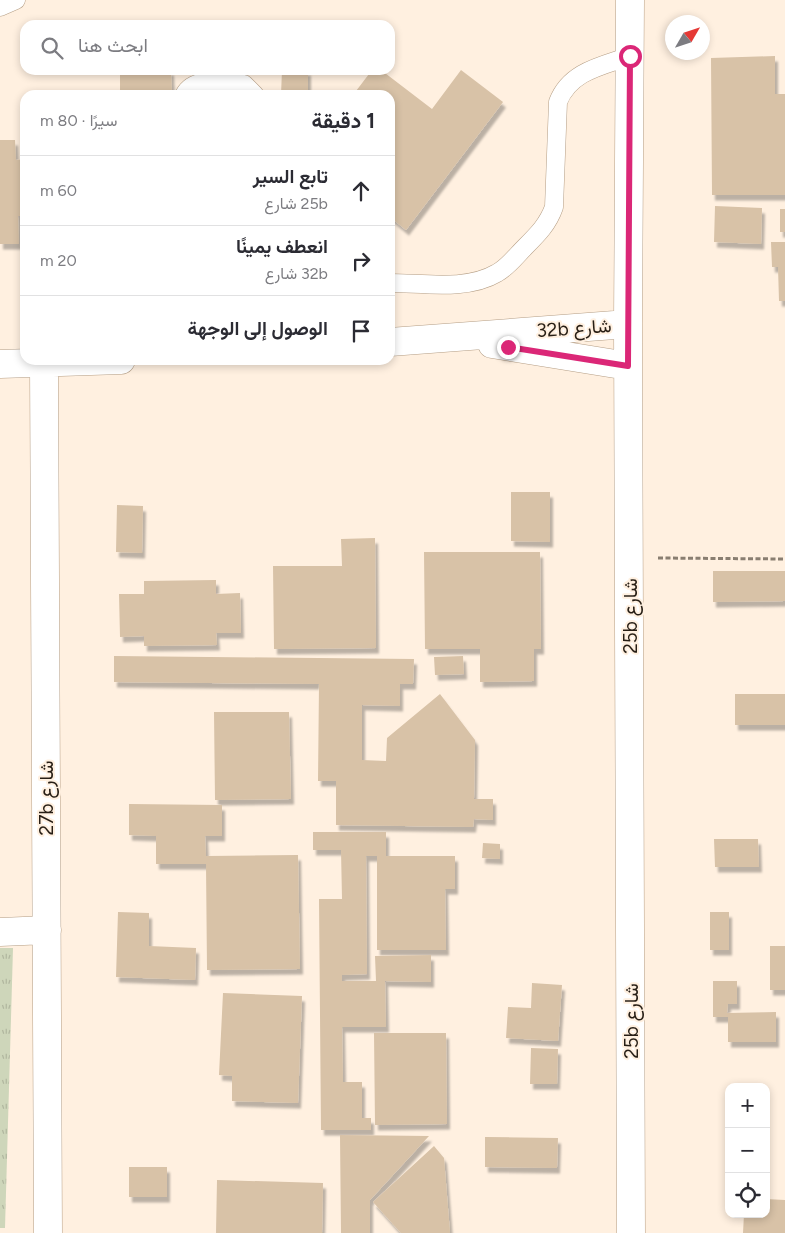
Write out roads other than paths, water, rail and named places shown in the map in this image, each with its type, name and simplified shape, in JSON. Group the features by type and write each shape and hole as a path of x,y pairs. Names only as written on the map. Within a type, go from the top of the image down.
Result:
{"street":[{"name":"25b شارع","path":"630,0 628,366 632,1233"},
{"name":"32b شارع","path":"395,342 628,324"},
{"name":"32b شارع","path":"461,337 628,366"},
{"path":"0,364 20,364"},
{"name":"27b شارع","path":"44,365 48,1233"},
{"path":"0,932 47,930"}],"lane":[{"path":"0,7 16,0"},
{"path":"395,283 464,283 486,279 505,268 544,229 554,207 558,102 562,92 575,77 584,72 630,56"},
{"path":"186,90 198,82 244,84 249,86 252,90"}]}
